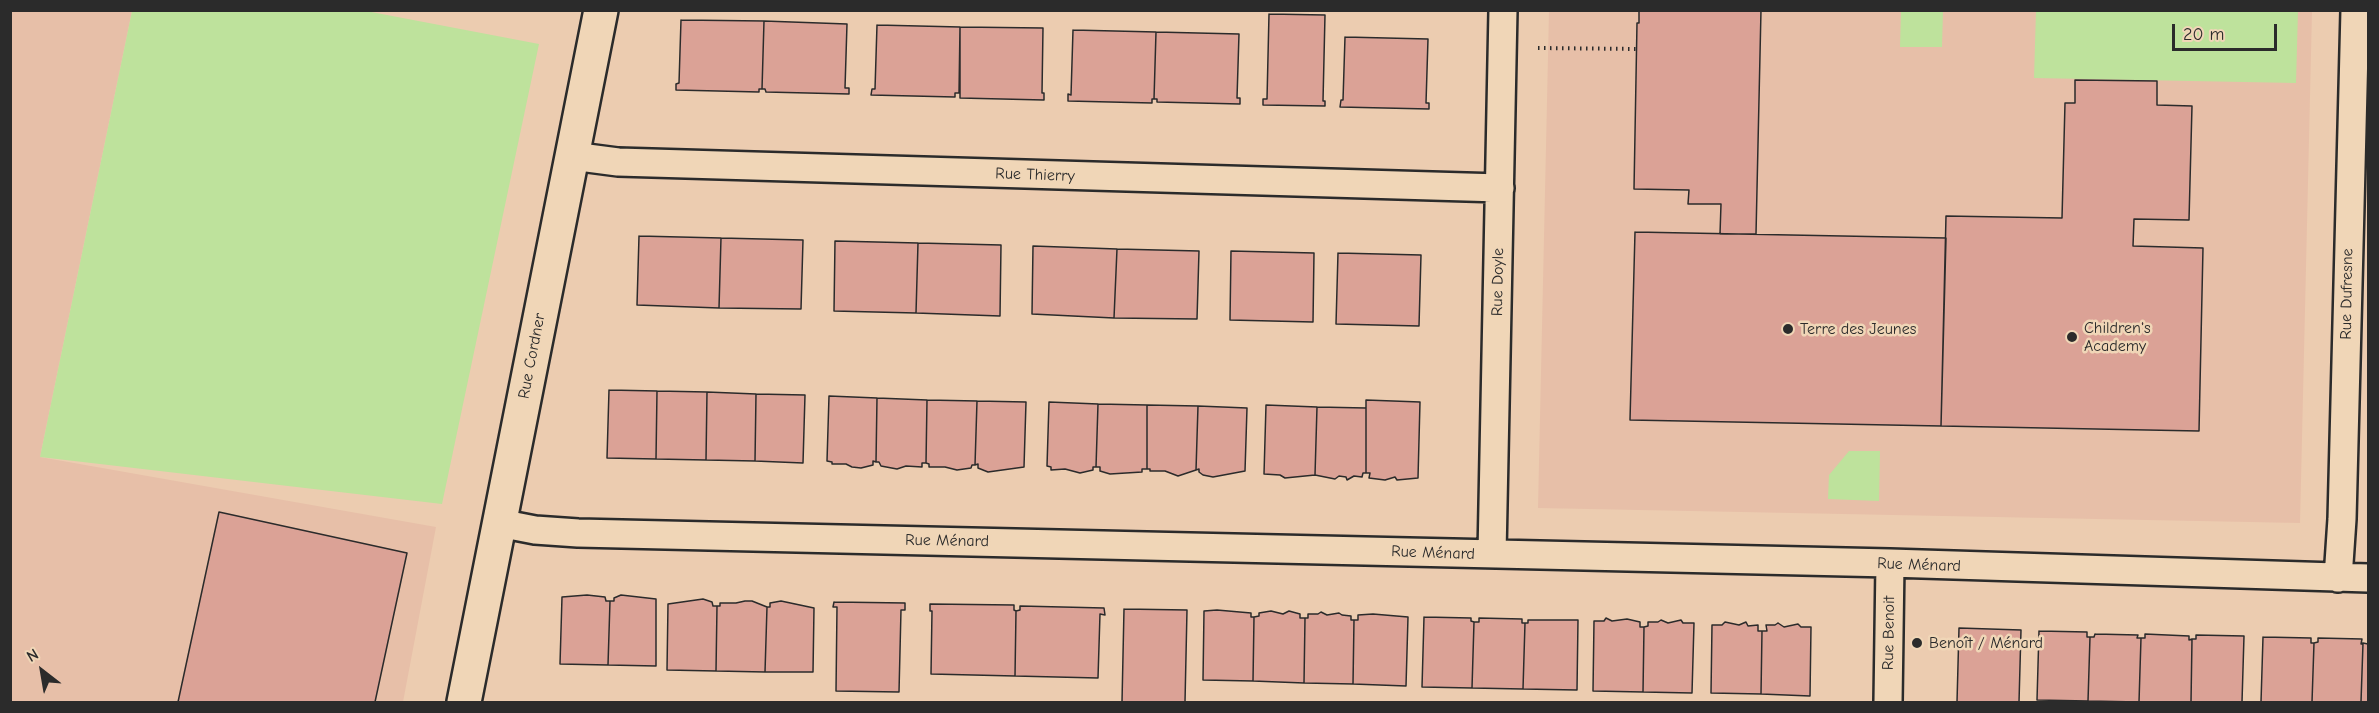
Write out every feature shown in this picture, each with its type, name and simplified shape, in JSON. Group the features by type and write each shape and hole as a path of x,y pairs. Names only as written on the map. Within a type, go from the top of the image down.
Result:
{"street":[{"name":"Rue Cordner","path":"464,702 601,10"},
{"name":"Rue Doyle","path":"1492,554 1503,10"},
{"name":"Rue Dufresne","path":"2338,578 2359,205 2355,10"},
{"name":"Rue Thierry","path":"572,156 657,164 1500,188"},
{"name":"Rue Ménard","path":"499,523 535,530 578,533 1890,563 2368,578"},
{"name":"Rue Benoit","path":"1888,702 1890,563"}],"path":[{"path":"1538,48 1636,49"}],"shaded area":[{"path":"10,11 132,11 40,457 436,527 403,702 11,702"},
{"path":"1549,11 2312,11 2300,523 1538,508"}],"green space":[{"path":"132,11 366,11 539,44 442,504 40,457"},
{"path":"1901,11 1943,11 1942,47 1900,47"},
{"path":"2036,11 2298,11 2296,83 2034,78"},
{"path":"1849,451 1880,451 1879,501 1828,499 1829,475"}],"building":[{"path":"1639,10 1761,10 1756,234 1720,234 1721,204 1688,204 1689,190 1634,189"},
{"path":"1269,14 1325,15 1323,101 1325,101 1325,106 1263,105 1263,99 1267,99"},
{"path":"681,20 764,21 762,89 759,89 759,92 676,90 676,84 679,83"},
{"path":"764,21 847,24 845,88 849,88 849,94 766,92 762,89"},
{"path":"877,25 960,27 959,93 955,93 955,97 871,95 872,89 875,89"},
{"path":"960,27 1043,28 1042,93 1044,93 1044,100 960,98"},
{"path":"1073,30 1156,32 1152,103 1068,101 1068,94 1071,95"},
{"path":"1156,32 1239,34 1237,98 1240,98 1240,104 1157,102 1157,99 1154,99"},
{"path":"1345,37 1428,39 1426,103 1429,103 1429,109 1340,107 1341,100 1343,100"},
{"name":"Children's Academy","path":"2075,80 2157,81 2157,105 2192,106 2189,220 2134,219 2133,246 2203,248 2199,431 1941,426 1946,216 2062,218 2065,103 2075,103"},
{"name":"Terre des Jeunes","path":"1635,232 1946,238 1941,426 1630,420"},
{"path":"639,236 721,238 719,308 637,305"},
{"path":"721,238 803,240 801,309 719,308"},
{"path":"835,241 918,243 916,313 834,311"},
{"path":"918,243 1001,245 1000,316 916,313"},
{"path":"1033,246 1117,249 1114,318 1032,314"},
{"path":"1117,249 1199,251 1197,319 1114,318"},
{"path":"1231,251 1314,253 1313,322 1230,320"},
{"path":"1338,253 1421,255 1419,326 1336,324"},
{"path":"609,390 657,391 656,459 607,458"},
{"path":"657,391 707,392 706,460 656,459"},
{"path":"707,392 756,394 755,461 706,460"},
{"path":"756,394 805,395 803,463 755,461"},
{"path":"829,396 877,398 876,462 873,461 873,465 861,468 846,464 832,464 827,461"},
{"path":"877,398 927,400 926,463 922,463 922,467 906,466 897,469 881,466 879,462 876,462"},
{"path":"927,400 977,401 975,465 971,468 957,470 929,467 926,463"},
{"path":"1366,400 1420,402 1418,478 1397,480 1395,477 1385,480 1369,478 1370,473 1366,473"},
{"path":"977,401 1026,402 1024,467 988,472 978,468 978,464 975,465"},
{"path":"1049,402 1098,404 1096,467 1093,467 1093,470 1080,473 1065,469 1051,470 1051,467 1047,466"},
{"path":"1098,404 1147,405 1147,469 1142,469 1142,472 1110,474 1096,467"},
{"path":"1147,405 1198,406 1196,470 1178,476 1165,471 1147,469"},
{"path":"1266,405 1317,407 1315,475 1285,478 1280,475 1264,474"},
{"path":"1198,406 1247,408 1245,471 1213,477 1203,475 1199,469 1196,470"},
{"path":"1317,407 1366,408 1366,473 1363,473 1362,477 1354,476 1347,480 1346,477 1339,476 1335,479 1315,475"},
{"path":"219,512 407,553 375,702 178,702"},
{"path":"587,595 605,597 606,601 610,601 608,665 560,664 562,597"},
{"path":"621,595 656,599 656,666 608,665 610,601 614,601 614,598"},
{"path":"703,599 717,606 716,671 667,670 668,604"},
{"path":"752,601 767,607 765,672 716,671 717,606 720,606 720,603"},
{"path":"781,601 814,608 813,672 765,672 767,607 770,607 770,603"},
{"path":"834,602 905,603 905,610 901,610 899,692 836,691 837,607 833,607"},
{"path":"930,604 1014,605 1016,611 1015,676 931,674 932,611 930,611"},
{"path":"1020,606 1104,608 1105,615 1100,614 1098,678 1015,676 1016,611 1020,610"},
{"path":"1124,609 1187,610 1185,702 1122,702"},
{"path":"1204,611 1251,613 1251,617 1254,617 1253,681 1203,680"},
{"path":"1271,611 1283,614 1289,611 1300,614 1300,618 1305,618 1304,683 1253,681 1254,617 1259,616 1259,613"},
{"path":"1321,612 1327,615 1339,613 1351,616 1351,620 1354,620 1353,684 1304,683 1305,618 1308,618 1308,614"},
{"path":"1358,615 1408,617 1406,686 1353,684 1354,620 1358,620"},
{"path":"1424,617 1471,618 1474,622 1472,688 1422,687"},
{"path":"1479,618 1522,619 1522,623 1525,623 1523,689 1472,688 1474,622 1479,622"},
{"path":"1606,618 1612,621 1627,619 1640,622 1640,627 1644,627 1643,692 1593,691 1594,621 1604,621"},
{"path":"1528,620 1578,620 1577,690 1523,689 1525,623 1528,623"},
{"path":"1661,620 1668,623 1681,620 1683,623 1694,623 1692,693 1643,692 1644,627 1648,626 1648,622"},
{"path":"1725,622 1739,625 1746,622 1748,626 1758,625 1758,631 1762,631 1761,694 1711,693 1712,625 1722,625"},
{"path":"1778,623 1784,627 1798,624 1801,627 1811,627 1810,696 1761,694 1762,631 1767,631 1766,625"},
{"path":"1959,628 2021,630 2019,702 1957,702"},
{"path":"2039,631 2087,632 2087,637 2090,637 2088,701 2037,700"},
{"path":"2095,634 2138,635 2137,638 2141,638 2139,702 2088,701 2090,637 2094,637"},
{"path":"2145,634 2189,636 2189,640 2192,639 2191,702 2139,702 2141,638 2145,638"},
{"path":"2196,635 2244,636 2242,702 2191,702 2192,639 2196,639"},
{"path":"2263,637 2311,638 2311,643 2314,643 2312,702 2261,702"},
{"path":"2318,638 2362,639 2361,702 2312,702 2314,643 2318,642"},
{"path":"2363,643 2368,644 2368,702 2361,702"}],"place":[{"name":"Terre des Jeunes","path":"1788,329"},
{"name":"Children's Academy","path":"2072,337"},
{"name":"Benoît / Ménard","path":"1917,643"}]}
